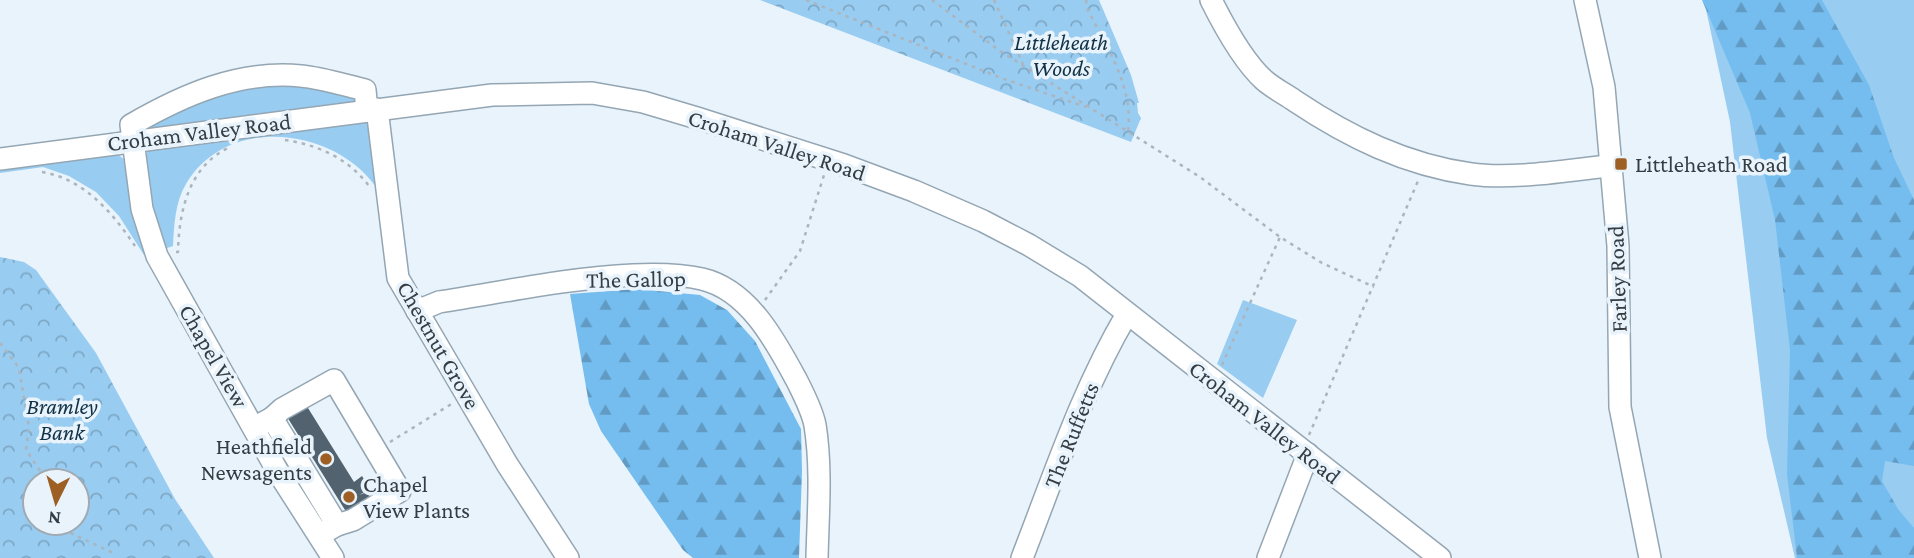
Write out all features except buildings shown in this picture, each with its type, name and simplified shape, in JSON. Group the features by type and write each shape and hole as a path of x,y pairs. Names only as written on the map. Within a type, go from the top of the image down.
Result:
{"street":[{"path":"1211,0 1226,29 1264,80 1328,124 1383,150 1425,165 1474,175 1527,174 1610,166"},
{"name":"Farley Road","path":"1585,0 1604,87 1618,246 1620,407 1650,558"},
{"path":"131,140 131,125 168,104 209,87 248,78 300,76 365,90 372,110"},
{"name":"Croham Valley Road","path":"0,159 492,95 592,93 643,102 829,160 914,191 1028,244 1080,276 1214,382 1308,447 1440,558"},
{"name":"Chestnut Grove","path":"372,110 398,278 507,464 568,558"},
{"name":"Chapel View","path":"131,140 142,209 157,256 263,423 278,472 333,558"},
{"name":"The Gallop","path":"417,310 439,302 591,277 659,274 702,279 721,286 754,314 790,368 809,405 815,424 819,467 817,558"},
{"name":"The Ruffetts","path":"1022,558 1094,379 1127,314"},
{"path":"318,536 337,525 353,520 400,491 334,380 282,409 263,423 337,525"},
{"path":"1268,558 1308,447"}],"path":[{"path":"806,0 1004,79 1093,110"},
{"path":"932,0 1023,65 1128,134 1200,177 1280,237 1322,263 1374,287"},
{"path":"994,0 1023,65"},
{"path":"1086,0 1087,8 1124,82 1128,134"},
{"path":"281,139 318,147 332,155 361,176 379,202 387,201"},
{"path":"33,173 44,172 67,179 92,195 116,218 144,259 178,252 180,220 189,188 209,163 223,151 237,145"},
{"path":"754,314 800,251 829,160"},
{"path":"1308,447 1425,165"},
{"path":"1214,382 1280,237"},
{"path":"0,343 19,368 29,428 26,450 38,467"},
{"path":"376,450 468,394"},
{"path":"79,537 111,552 112,558"}],"green space":[{"name":"Littleheath Woods","path":"760,0 1099,0 1131,75 1141,118 1131,142"},
{"path":"1702,0 1822,0 1869,85 1894,158 1914,200 1914,466 1885,461 1882,481 1898,509 1914,528 1914,558 1797,558 1787,474 1790,350 1775,220 1750,113"},
{"path":"1704,0 1914,0 1914,558 1795,558 1767,438 1730,122"},
{"path":"298,83 360,94 361,102 142,132 141,124 249,84"},
{"path":"363,119 372,130 380,193 362,171 339,154 313,143 284,137 256,138 229,146 205,161 186,184 179,198 173,246 161,250 151,212 144,160 150,145"},
{"path":"114,151 127,162 131,208 144,255 119,216 96,192 69,176 43,167 0,173 0,167"},
{"name":"Bramley Bank","path":"0,257 24,262 36,270 96,353 175,499 214,558 0,558"},
{"path":"637,289 700,295 727,310 755,341 801,429 799,558 693,558 683,550 601,431 589,404 570,294"},
{"path":"1243,300 1297,320 1263,398 1217,364"}],"place":[{"name":"Littleheath Road","path":"1621,164"},
{"name":"Heathfield Newsagents","path":"326,459"},
{"name":"Chapel View Plants","path":"349,497"}]}
